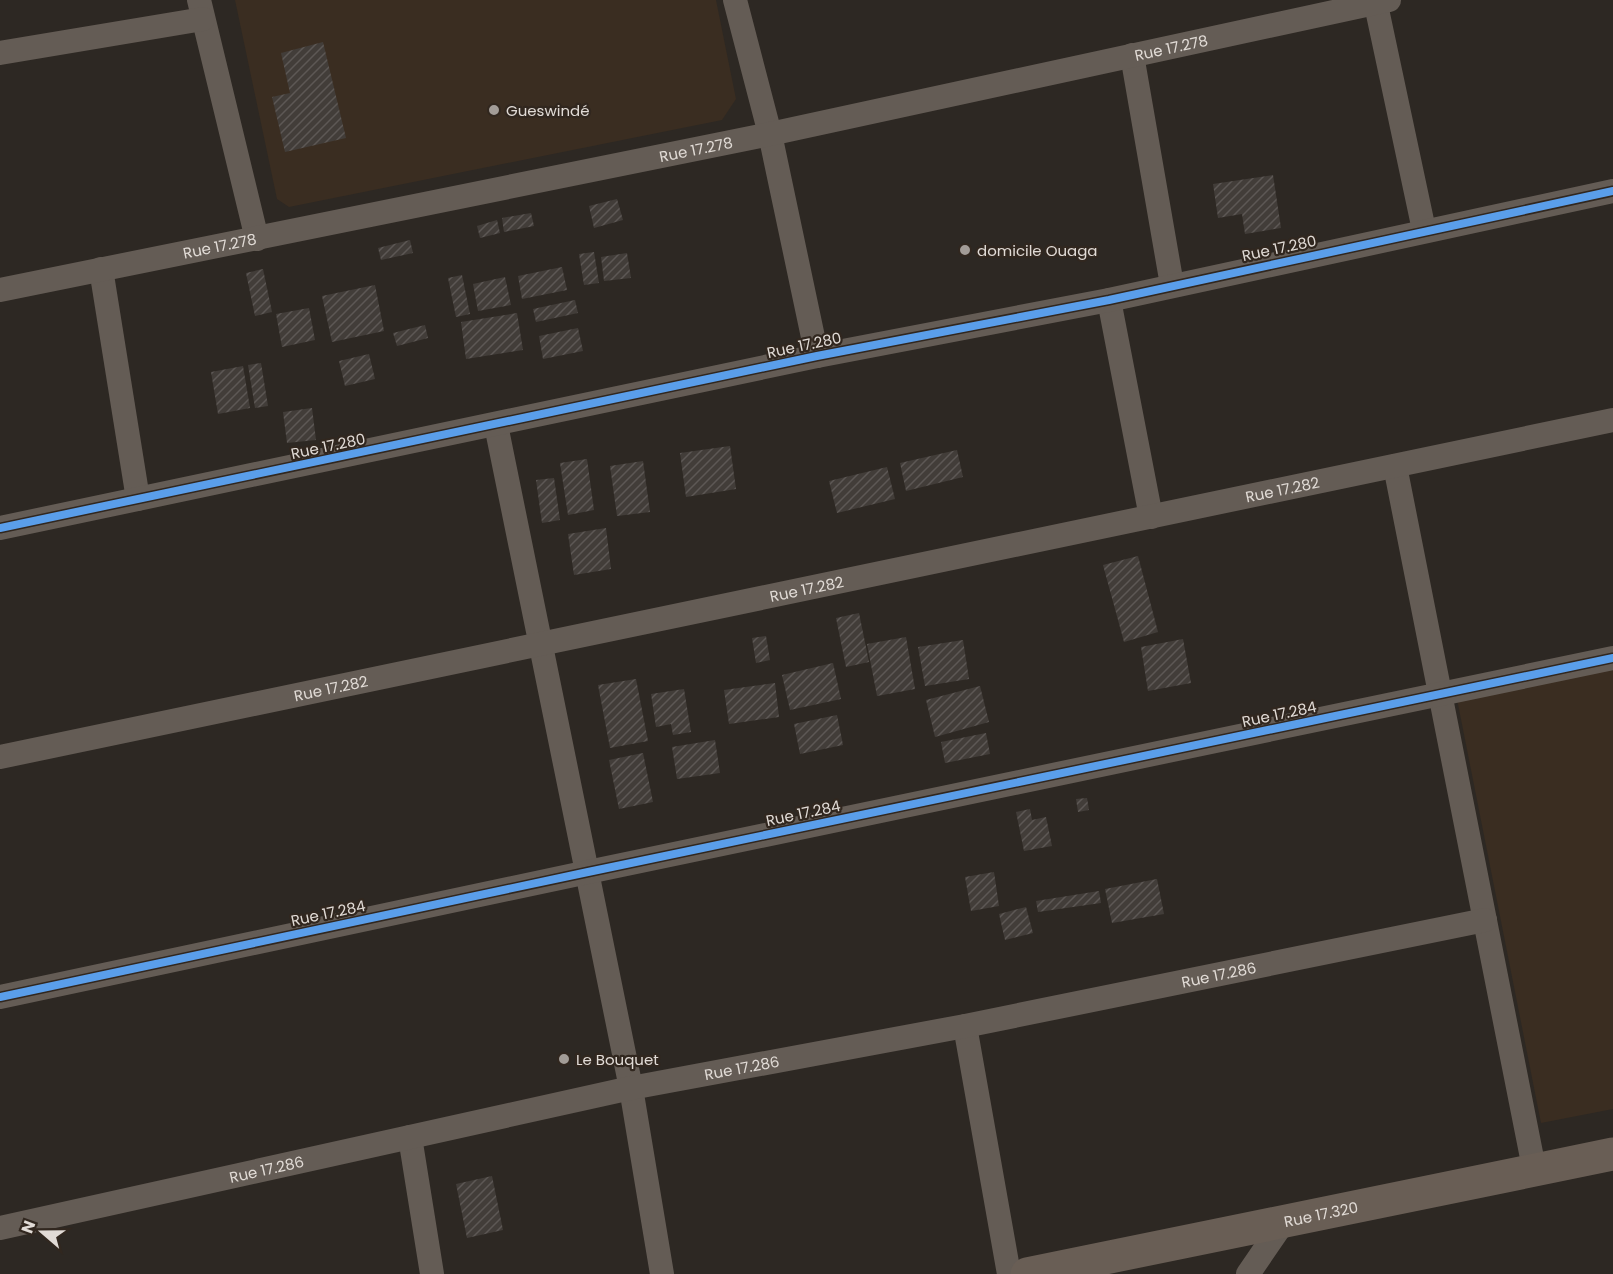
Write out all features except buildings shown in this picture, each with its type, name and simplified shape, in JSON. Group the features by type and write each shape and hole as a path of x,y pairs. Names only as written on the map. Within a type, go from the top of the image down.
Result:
{"street":[{"path":"735,0 770,134 818,356"},
{"path":"1380,1 1424,230"},
{"name":"Rue 17.278","path":"0,290 770,134 1380,1"},
{"path":"0,53 201,10 257,239"},
{"path":"1132,56 1172,285"},
{"name":"Rue 17.280","path":"0,528 818,356 1109,300 1424,230 1613,191"},
{"path":"101,269 138,499"},
{"path":"1109,300 1150,517"},
{"name":"Rue 17.282","path":"0,757 1613,420"},
{"path":"496,424 631,1088 662,1274"},
{"path":"1395,466 1534,1168"},
{"name":"Rue 17.284","path":"0,998 588,872 1613,658"},
{"name":"Rue 17.286","path":"0,1228 631,1088 965,1026 1485,920"},
{"path":"965,1026 1010,1274"},
{"path":"410,1137 432,1274"},
{"name":"Rue 17.320","path":"1027,1274 1534,1168 1613,1154"},
{"path":"1250,1273 1285,1220"}],"shaded area":[{"name":"Gueswindé","path":"235,0 716,0 736,99 722,120 289,207 277,199"},
{"path":"1613,664 1613,1109 1541,1123 1456,694"}],"cycle path":[{"path":"0,528 817,356 1109,300 1613,191"},
{"path":"0,997 1613,658"}],"place":[{"name":"Gueswindé","path":"494,110"},
{"name":"domicile Ouaga","path":"965,250"},
{"name":"Le Bouquet","path":"564,1059"}]}
